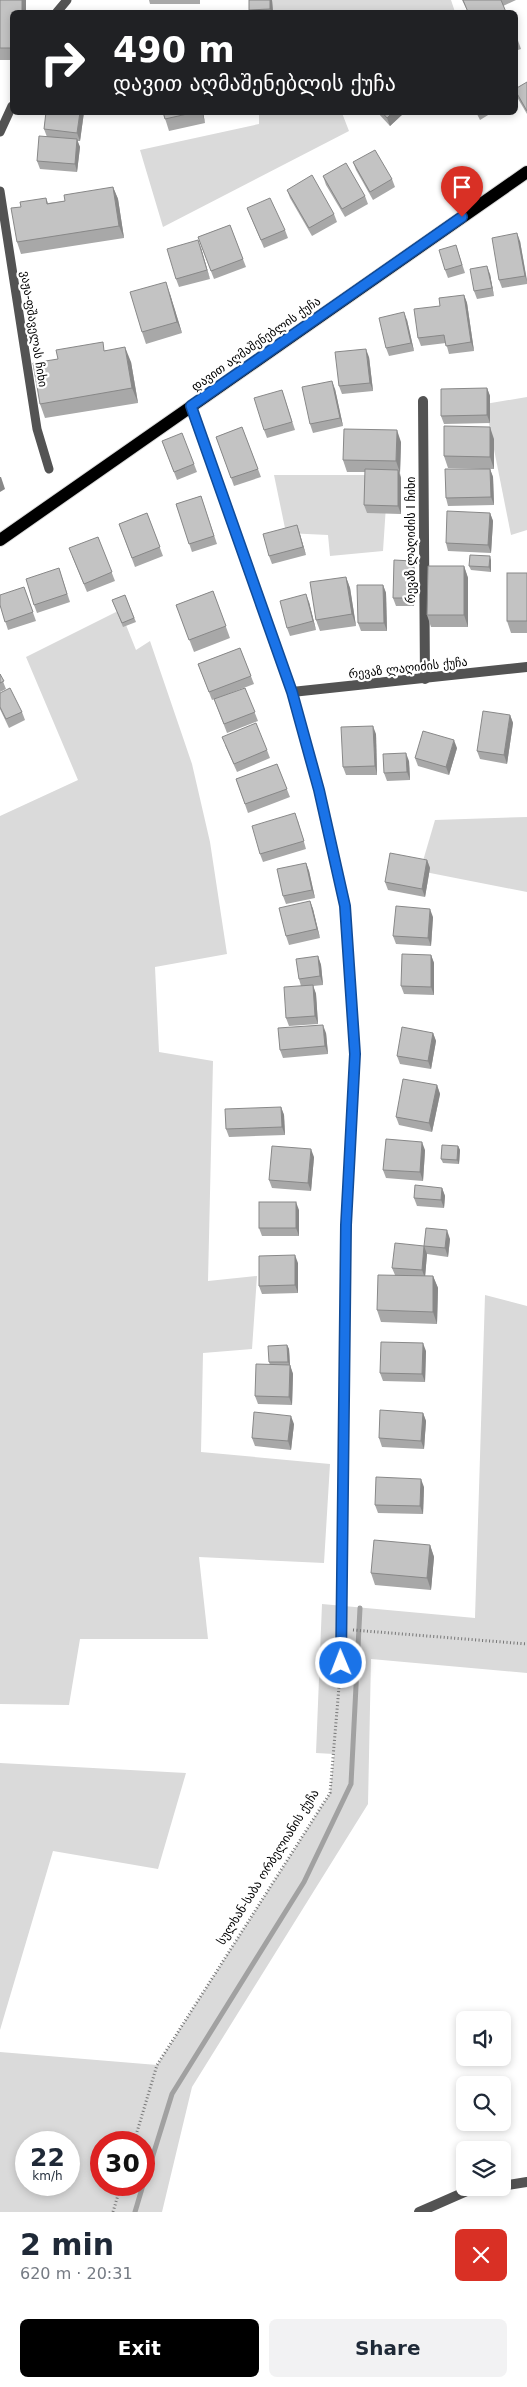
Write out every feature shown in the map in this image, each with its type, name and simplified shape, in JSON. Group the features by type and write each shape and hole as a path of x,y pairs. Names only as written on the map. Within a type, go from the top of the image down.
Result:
{"main road":[{"name":"დავით აღმაშენებლის ქუჩა","path":"0,540 527,172"}],"street":[{"name":"რევაზ ლაღიძის I ჩიხი","path":"423,401 424,679"},
{"path":"191,406 292,692 319,790 345,906 355,1054 346,1225 341,1663"},
{"name":"რევაზ ლაღიძის ქუჩა","path":"292,692 527,667"},
{"path":"511,2185 527,2182"},
{"path":"419,2212 457,2196"}],"lane":[{"path":"59,10 67,0"},
{"path":"0,132 10,110"},
{"name":"ვაჟა-ფშაველას ჩიხი","path":"0,191 37,429 49,469"}],"path":[{"path":"350,1629 527,1644"},
{"name":"სულხან-საბა ორბელიანის ქუჩა","path":"137,2131 157,2065 330,1793 341,1663"},
{"path":"113,2212 118,2196"}],"shaded area":[{"path":"258,0 451,0 454,10 258,10"},
{"path":"259,115 343,115 349,131 163,227 140,150 259,124"},
{"path":"527,397 527,530 511,535 485,404"},
{"path":"274,475 388,475 383,551 330,556 328,535 286,533"},
{"path":"120,610 136,650 150,641 192,764 210,842 227,954 155,967 159,1052 213,1061 208,1281 257,1276 252,1349 203,1353 201,1452 330,1464 324,1563 199,1557 208,1639 80,1639 69,1705 0,1704 0,816 78,780 26,657"},
{"path":"527,817 527,892 420,871 435,820"},
{"path":"485,1295 527,1306 527,1673 371,1659 368,1804 192,2087 162,2212 0,2212 0,2052 157,2065 330,1793 334,1754 316,1753 322,1604 475,1618"},
{"path":"0,1763 186,1773 158,1869 53,1851 0,2030"}],"building":[{"path":"0,0 22,0 22,10 10,10 10,48 0,48"},
{"path":"249,0 270,0 270,9 249,10"},
{"path":"463,0 501,0 505,10 467,10"},
{"path":"527,82 527,111 518,95 518,87"},
{"path":"46,115 80,115 77,133 44,129"},
{"path":"164,115 183,115 165,119"},
{"path":"39,136 77,139 75,164 37,161"},
{"path":"375,150 392,179 370,192 353,162"},
{"path":"346,163 365,196 342,209 323,176"},
{"path":"312,175 334,214 309,228 287,190"},
{"path":"113,187 119,226 17,242 11,208 21,207 20,202 46,198 47,204 65,201 64,195"},
{"path":"270,198 285,230 261,240 247,208"},
{"path":"230,225 243,259 211,271 198,237"},
{"path":"517,233 525,276 499,280 492,238"},
{"path":"198,240 207,270 176,279 167,249"},
{"path":"456,245 462,265 445,270 439,250"},
{"path":"487,266 492,288 474,291 470,269"},
{"path":"166,282 177,322 142,332 130,292"},
{"path":"464,295 471,342 446,346 444,335 418,338 414,309 440,306 439,298"},
{"path":"404,312 411,343 386,348 379,318"},
{"path":"103,342 104,351 125,347 132,388 40,404 33,363 58,359 56,350"},
{"path":"366,349 370,383 339,386 335,352"},
{"path":"332,381 340,418 310,424 302,387"},
{"path":"487,388 487,415 441,416 441,389"},
{"path":"282,390 292,422 264,430 254,398"},
{"path":"444,426 490,427 490,457 444,456"},
{"path":"242,427 258,469 231,478 216,437"},
{"path":"344,429 397,430 396,461 343,460"},
{"path":"182,433 194,464 174,472 162,441"},
{"path":"365,469 398,470 398,506 364,505"},
{"path":"445,469 490,469 491,497 446,498"},
{"path":"201,496 214,536 189,544 176,504"},
{"path":"447,511 490,513 488,545 446,543"},
{"path":"147,513 160,547 132,558 119,524"},
{"path":"297,525 303,547 269,556 263,534"},
{"path":"98,537 112,572 84,584 69,548"},
{"path":"470,555 490,556 489,567 469,566"},
{"path":"394,560 412,561 411,598 393,598"},
{"path":"428,566 464,566 464,615 427,615"},
{"path":"59,568 67,594 34,605 26,579"},
{"path":"507,573 527,573 527,621 507,621"},
{"path":"346,577 352,614 316,620 310,582"},
{"path":"357,585 383,585 384,623 358,623"},
{"path":"24,587 33,612 5,622 0,605 0,595"},
{"path":"213,591 226,626 189,640 176,605"},
{"path":"306,594 313,621 287,628 280,601"},
{"path":"125,595 134,618 122,623 112,600"},
{"path":"240,648 251,676 209,692 198,664"},
{"path":"0,674 4,681 0,683"},
{"path":"10,688 22,712 6,719 0,707 0,693"},
{"path":"245,688 255,712 224,724 214,699"},
{"path":"483,711 510,715 504,755 477,751"},
{"path":"256,723 267,750 234,764 222,737"},
{"path":"373,726 375,766 343,767 341,727"},
{"path":"423,731 454,740 446,767 415,758"},
{"path":"406,753 407,772 384,773 383,754"},
{"path":"277,764 287,789 245,804 236,779"},
{"path":"295,813 304,841 260,854 252,826"},
{"path":"390,853 427,860 422,889 385,882"},
{"path":"306,863 312,890 283,896 277,869"},
{"path":"310,901 317,929 286,936 279,908"},
{"path":"396,906 430,909 428,938 393,936"},
{"path":"402,954 431,955 431,987 401,986"},
{"path":"318,956 320,976 299,979 296,959"},
{"path":"313,985 315,1016 286,1018 284,987"},
{"path":"323,1025 325,1046 280,1050 278,1028"},
{"path":"402,1027 433,1033 428,1061 397,1056"},
{"path":"403,1079 437,1085 429,1123 396,1117"},
{"path":"281,1107 282,1127 226,1129 225,1109"},
{"path":"386,1139 422,1142 420,1172 383,1170"},
{"path":"442,1145 458,1146 457,1160 441,1159"},
{"path":"272,1146 311,1149 308,1183 269,1180"},
{"path":"415,1185 442,1188 441,1200 414,1198"},
{"path":"259,1202 296,1202 296,1228 259,1228"},
{"path":"426,1228 447,1230 445,1248 424,1246"},
{"path":"395,1243 424,1246 422,1270 392,1268"},
{"path":"295,1255 295,1285 259,1286 259,1256"},
{"path":"378,1275 433,1276 433,1312 377,1310"},
{"path":"381,1342 423,1343 422,1374 380,1373"},
{"path":"287,1345 288,1362 269,1362 268,1346"},
{"path":"256,1364 290,1365 289,1397 255,1396"},
{"path":"380,1410 423,1413 421,1441 379,1438"},
{"path":"254,1412 291,1416 288,1441 252,1438"},
{"path":"376,1477 421,1479 420,1506 375,1505"},
{"path":"374,1540 430,1545 427,1578 371,1573"}],"waterway":[{"path":"155,2149 172,2094 304,1882 351,1784 360,1608"},
{"path":"135,2212 140,2196"}],"route":[{"path":"341,1663 346,1225 355,1054 345,906 319,790 292,692 191,406 462,217"}]}
